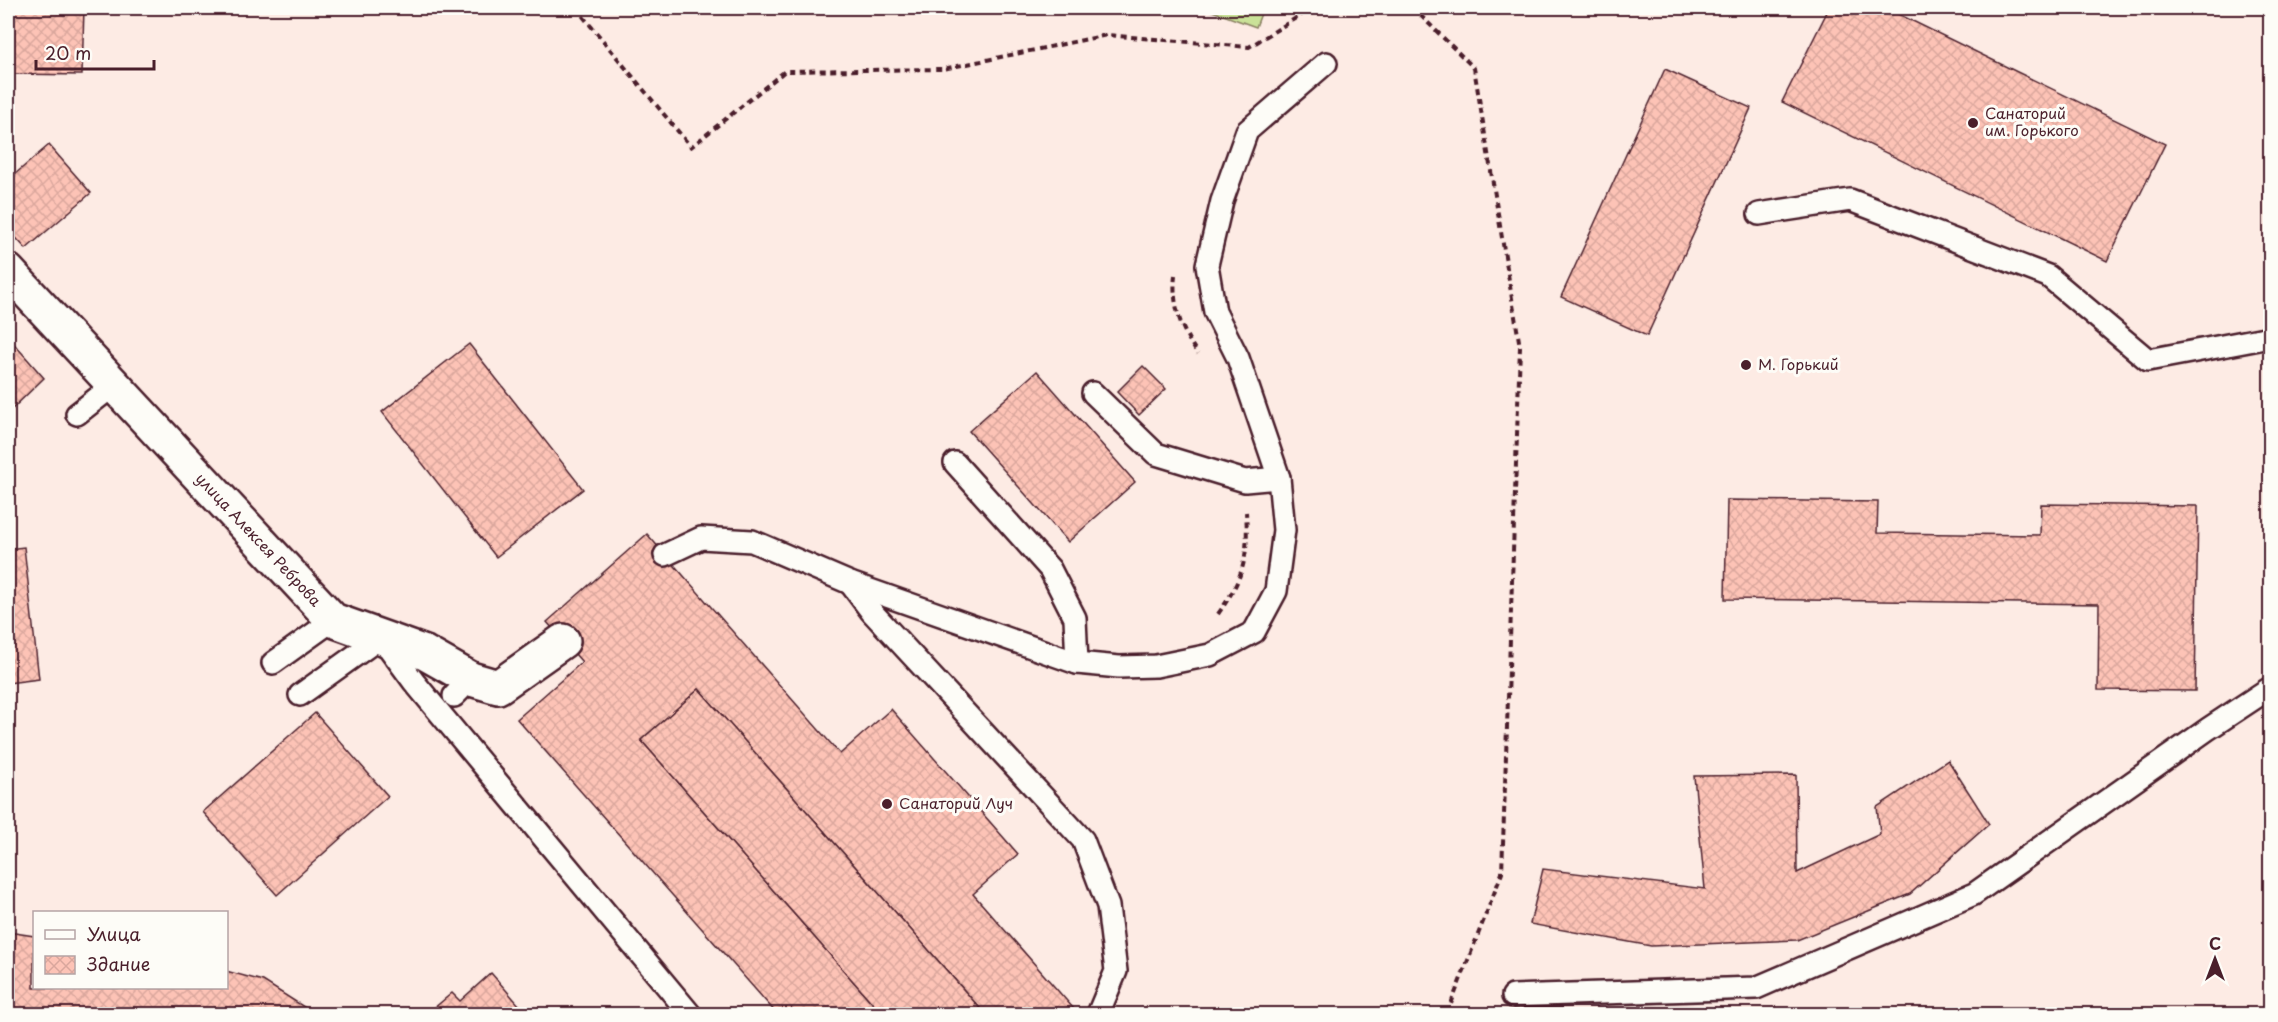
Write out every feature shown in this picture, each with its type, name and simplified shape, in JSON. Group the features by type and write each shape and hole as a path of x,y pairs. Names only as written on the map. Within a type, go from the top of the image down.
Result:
{"street":[{"name":"улица Алексея Реброва","path":"8,271 333,620 425,653 463,688 498,687 563,641"}],"lane":[{"path":"665,555 701,538 752,541 850,583 1077,663 1119,667 1156,666 1210,656 1254,632 1276,591 1284,530 1279,478 1238,358 1215,312 1207,265 1222,201 1247,131 1326,63"},
{"path":"1760,214 1850,200 2048,276 2148,360 2271,337"},
{"path":"77,414 114,385"},
{"path":"1093,393 1156,454 1245,481 1279,478"},
{"path":"955,463 1050,569 1076,618 1077,663"},
{"path":"850,583 872,611 1083,840 1108,906 1116,971 1098,1014"},
{"path":"273,663 333,620"},
{"path":"300,694 381,637 414,682 690,1014"},
{"path":"1513,996 1756,988 1974,894 2208,729 2271,688"}],"path":[{"path":"576,8 691,147 785,71 943,69 1107,35 1249,47 1312,8"},
{"path":"1413,8 1474,68 1520,347 1502,873 1447,1014"}],"green space":[{"path":"1204,8 1263,8 1256,27"}],"building":[{"path":"14,8 84,8 82,75 13,74"},
{"name":"Санаторий им. Горького","path":"1829,8 1886,8 2165,144 2107,261 1782,102"},
{"path":"1665,69 1751,108 1647,336 1561,297"},
{"path":"49,145 91,193 26,249 8,229 8,180"},
{"path":"8,337 44,378 8,413"},
{"path":"469,344 583,489 496,557 382,412"},
{"path":"1143,366 1166,389 1139,415 1117,392"},
{"path":"1037,371 1135,482 1068,542 969,431"},
{"path":"1727,500 1878,502 1877,533 2040,535 2041,504 2198,506 2195,691 2098,690 2099,604 1725,599"},
{"name":"Cанаторий Луч","path":"647,534 840,754 891,709 1018,854 973,894 1074,1009 1067,1014 985,1014 699,689 641,740 882,1014 777,1014 517,719 582,662 547,622"},
{"path":"24,547 39,679 8,683 8,549"},
{"path":"699,689 985,1014 882,1014 641,740"},
{"path":"315,713 388,796 277,895 203,812"},
{"path":"1948,760 1989,824 1910,894 1797,940 1651,946 1530,924 1543,869 1705,889 1694,776 1796,775 1797,873 1880,834 1877,807"},
{"path":"8,932 33,936 33,989 228,989 228,972 263,981 315,1014 8,1014"},
{"path":"491,973 527,1014 427,1014 452,993 460,1001"}],"place":[{"name":"Санаторий им. Горького","path":"1973,123"},
{"name":"М. Горький","path":"1746,365"},
{"name":"Cанаторий Луч","path":"887,804"}]}
